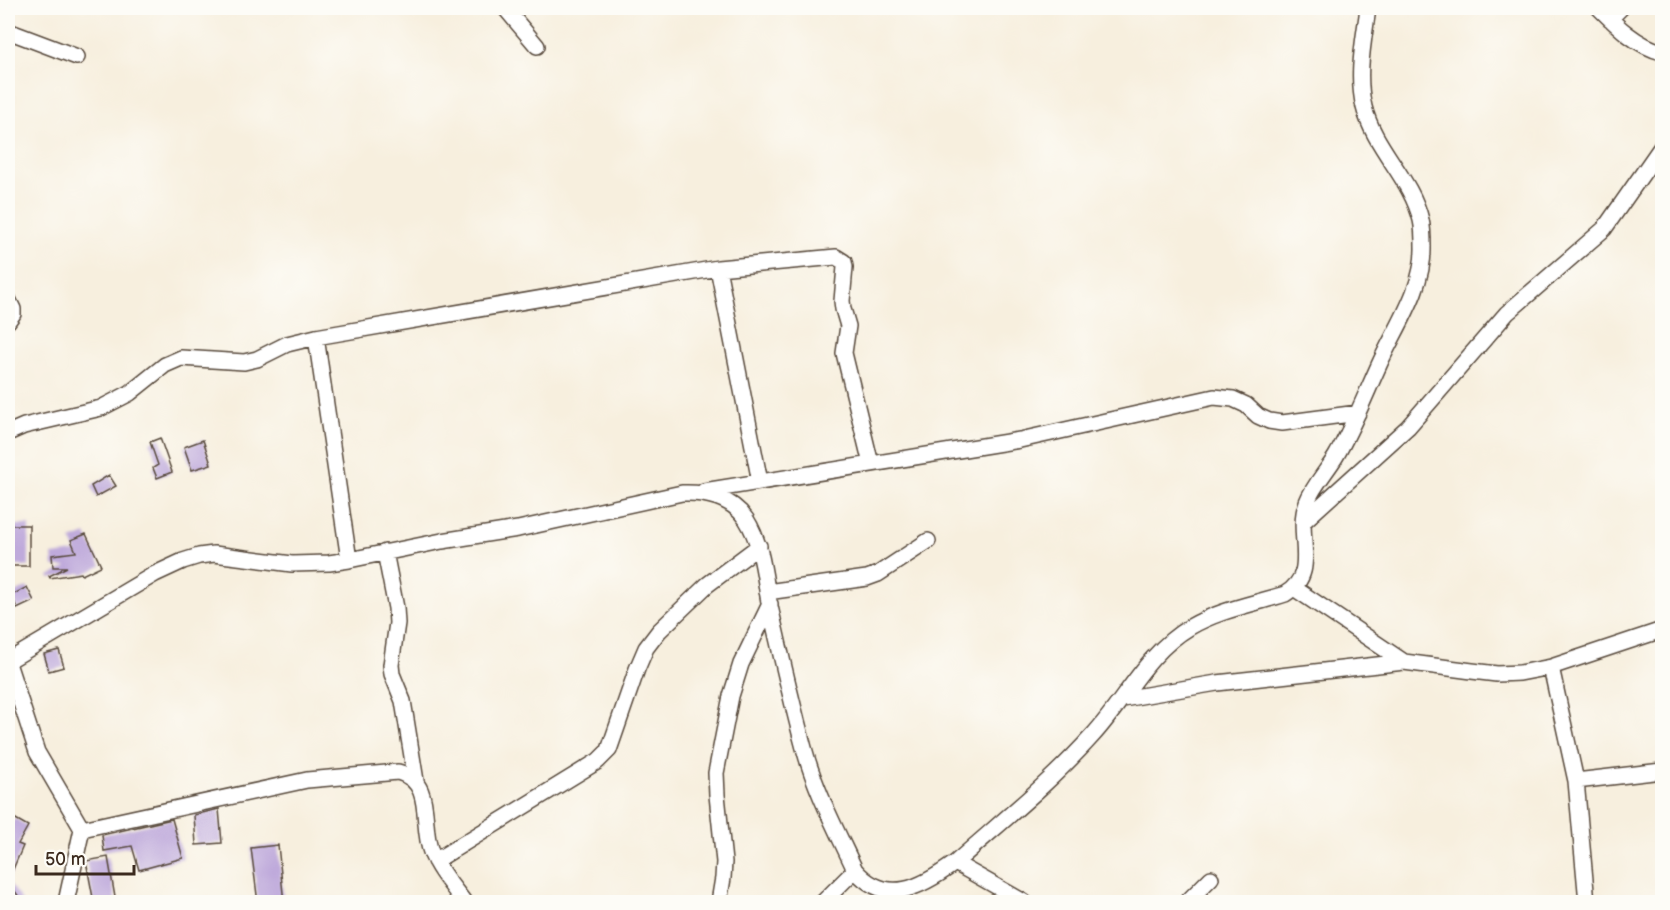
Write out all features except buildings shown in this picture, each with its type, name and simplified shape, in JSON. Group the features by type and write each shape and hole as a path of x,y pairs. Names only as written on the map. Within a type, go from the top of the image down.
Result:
{"street":[{"path":"505,8 537,46"},
{"path":"698,492 719,498 735,507 746,520 759,546 804,750 855,870 863,880 878,889 899,891 920,885 940,874 1039,788 1093,736 1123,699 1150,659 1169,642 1209,617 1285,594 1301,581 1304,569 1303,522 1307,500 1336,456 1404,317 1419,278 1423,250 1421,220 1410,192 1372,129 1364,109 1360,90 1360,69 1368,8"},
{"path":"1599,8 1632,38 1662,52"},
{"path":"1610,19 1621,8"},
{"path":"8,31 77,57"},
{"path":"1303,522 1408,427 1507,314 1604,229 1662,146"},
{"path":"8,433 24,426 101,408 130,393 165,365 181,358 244,362 257,359 287,344 316,337 718,268 836,257 844,262 845,267 842,301 848,326 844,353 871,464"},
{"path":"718,268 760,482"},
{"path":"8,299 14,314 8,321"},
{"path":"316,337 349,560"},
{"path":"66,903 82,829 37,752 8,662 169,567 199,556 214,554 292,564 349,560 442,541 518,529 682,493 1020,440 1214,398 1233,399 1246,405 1258,416 1282,423 1358,413"},
{"path":"769,598 867,578 878,574 928,541"},
{"path":"435,861 604,756 609,750 646,648 659,631 707,585 759,546"},
{"path":"385,552 397,623 391,665 392,674 403,701 416,781 422,791 430,850 464,903"},
{"path":"1294,588 1404,662"},
{"path":"719,903 724,862 716,773 741,664 769,598"},
{"path":"1123,699 1217,683 1404,662 1497,674 1520,673 1551,667 1662,630"},
{"path":"1551,667 1576,781 1587,903"},
{"path":"1576,781 1662,771"},
{"path":"82,829 308,780 398,772 416,781"},
{"path":"955,863 1024,903"},
{"path":"823,903 855,870"},
{"path":"1187,903 1210,878"}]}
